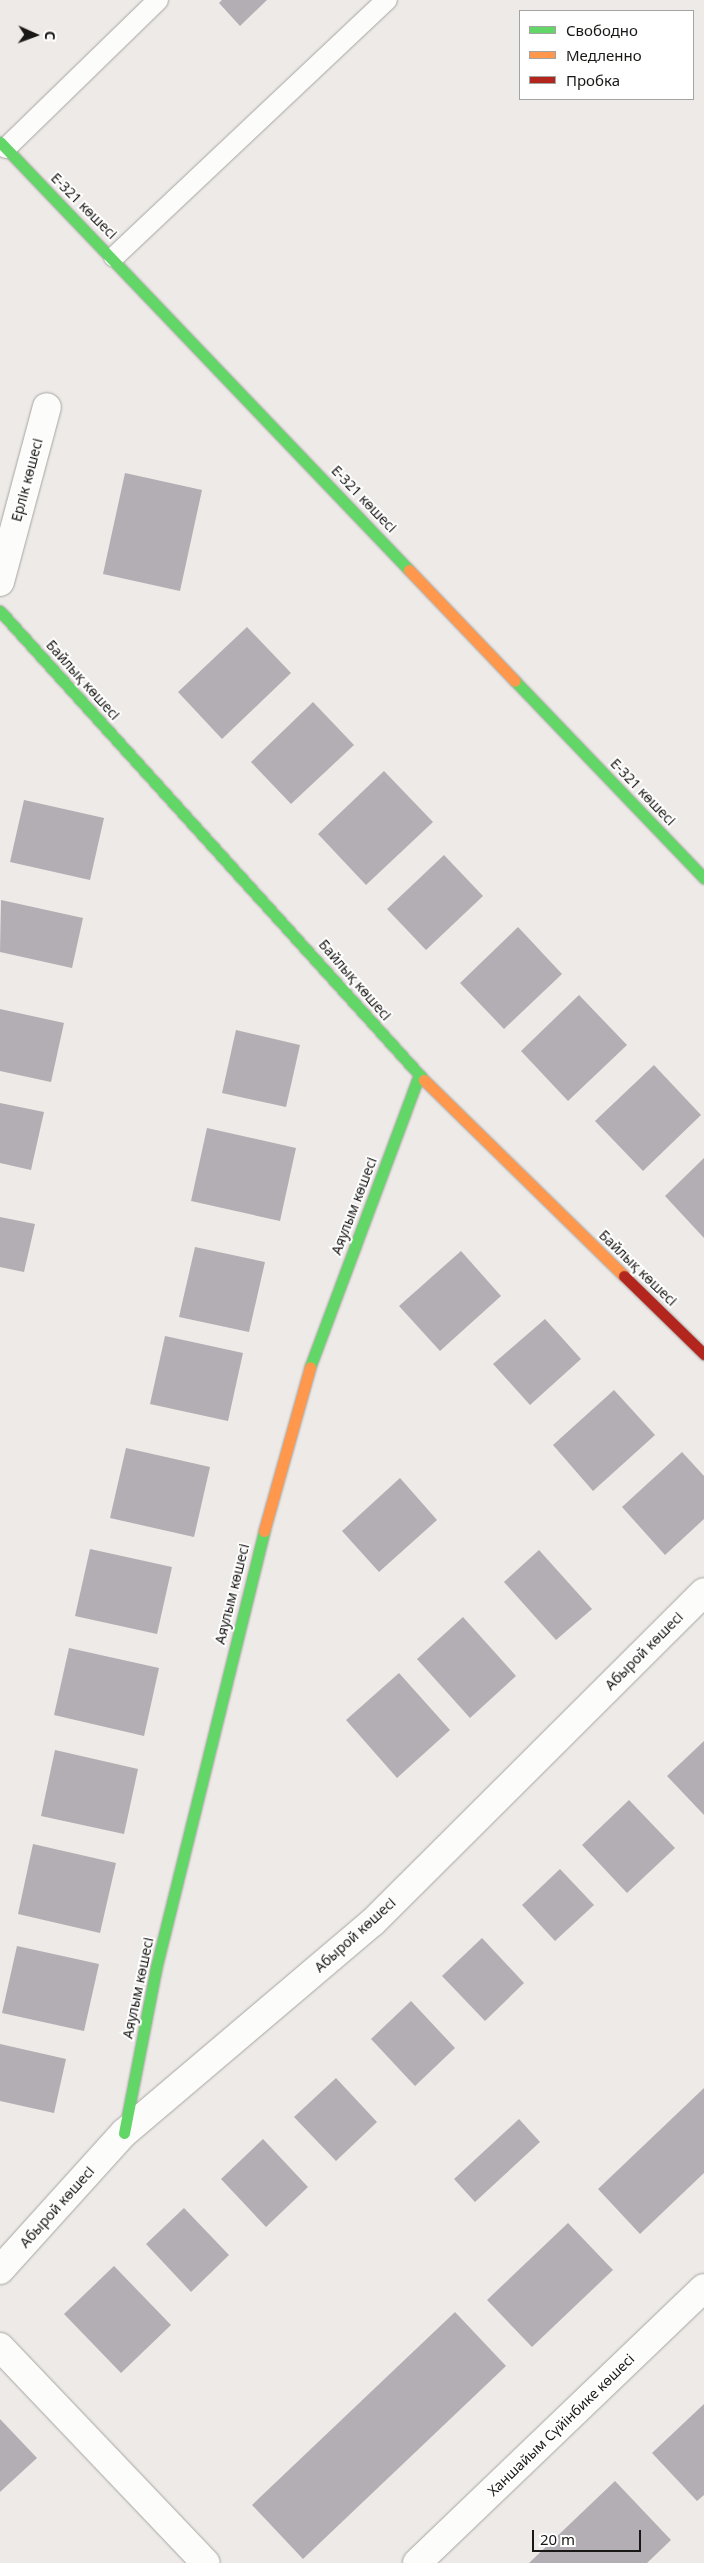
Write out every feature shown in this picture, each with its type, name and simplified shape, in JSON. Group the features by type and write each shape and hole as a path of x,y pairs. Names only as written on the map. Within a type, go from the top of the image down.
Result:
{"street":[{"name":"Е-321 көшесі","path":"3,145 114,257 704,878"},
{"name":"Ерлік көшесі","path":"0,582 47,407"},
{"name":"Байлық көшесі","path":"0,611 419,1076 704,1354"},
{"name":"Аяулым көшесі","path":"124,2133 156,1968 250,1578 312,1358 419,1076"},
{"name":"Абырой көшесі","path":"0,2270 124,2133 372,1922 704,1592"},
{"name":"Ханшайым Сүйінбике көшесі","path":"418,2563 704,2288"},
{"path":"0,2347 206,2563"}],"lane":[{"path":"3,145 158,0"},
{"path":"114,257 387,0"}],"building":[{"path":"222,0 267,0 240,26 219,3"},
{"path":"125,473 202,490 180,591 103,574"},
{"path":"247,627 291,673 222,739 178,692"},
{"path":"313,702 354,745 291,804 251,762"},
{"path":"384,771 433,822 366,885 318,834"},
{"path":"24,800 104,818 90,880 10,862"},
{"path":"444,855 483,896 426,950 387,909"},
{"path":"1,900 83,918 72,968 0,952"},
{"path":"518,927 562,974 504,1029 460,983"},
{"path":"579,995 627,1045 568,1101 521,1051"},
{"path":"0,1009 64,1023 51,1082 0,1071"},
{"path":"236,1030 300,1045 286,1107 222,1093"},
{"path":"654,1065 701,1115 643,1171 595,1121"},
{"path":"0,1103 44,1112 31,1170 0,1163"},
{"path":"207,1128 296,1148 280,1221 191,1201"},
{"path":"704,1158 704,1238 665,1196"},
{"path":"0,1217 35,1224 24,1272 0,1267"},
{"path":"195,1247 265,1262 249,1332 179,1317"},
{"path":"461,1251 501,1296 440,1351 399,1306"},
{"path":"545,1319 581,1359 530,1405 493,1364"},
{"path":"165,1336 243,1353 228,1421 150,1404"},
{"path":"614,1390 655,1435 593,1491 553,1445"},
{"path":"126,1448 210,1467 194,1537 110,1518"},
{"path":"682,1452 704,1476 704,1519 665,1555 622,1507"},
{"path":"400,1478 437,1520 379,1572 342,1531"},
{"path":"90,1549 172,1567 157,1634 75,1616"},
{"path":"539,1550 592,1609 556,1640 504,1582"},
{"path":"463,1617 516,1676 470,1718 417,1659"},
{"path":"69,1648 159,1668 144,1736 54,1715"},
{"path":"399,1673 450,1730 397,1778 346,1720"},
{"path":"704,1741 704,1815 667,1776"},
{"path":"55,1750 138,1769 124,1834 41,1816"},
{"path":"629,1800 675,1848 627,1893 582,1845"},
{"path":"33,1844 116,1863 100,1933 18,1914"},
{"path":"560,1869 594,1905 555,1941 522,1905"},
{"path":"482,1938 524,1983 485,2021 442,1976"},
{"path":"17,1946 99,1964 84,2031 2,2013"},
{"path":"411,2001 455,2048 415,2086 371,2039"},
{"path":"0,2044 66,2059 54,2113 0,2101"},
{"path":"336,2078 377,2122 336,2161 294,2117"},
{"path":"704,2088 704,2173 640,2234 598,2189"},
{"path":"519,2119 540,2142 475,2202 454,2179"},
{"path":"263,2139 308,2187 266,2227 221,2179"},
{"path":"184,2208 229,2255 191,2292 146,2244"},
{"path":"568,2223 613,2270 532,2347 487,2300"},
{"path":"114,2266 171,2325 121,2373 64,2314"},
{"path":"455,2312 506,2366 303,2559 252,2505"},
{"path":"704,2404 704,2495 697,2501 652,2453"},
{"path":"0,2419 37,2458 0,2492"},
{"path":"615,2481 671,2540 647,2563 529,2563"}],"traffic: fast":[{"path":"0,142 409,570"},
{"path":"0,611 424,1080"},
{"path":"515,681 704,878"},
{"path":"310,1367 419,1076"},
{"path":"124,2133 156,1968 264,1531"}],"traffic: slow":[{"path":"409,570 515,681"},
{"path":"424,1080 624,1276"},
{"path":"264,1531 310,1367"}],"traffic: jam":[{"path":"624,1276 704,1354"}]}
